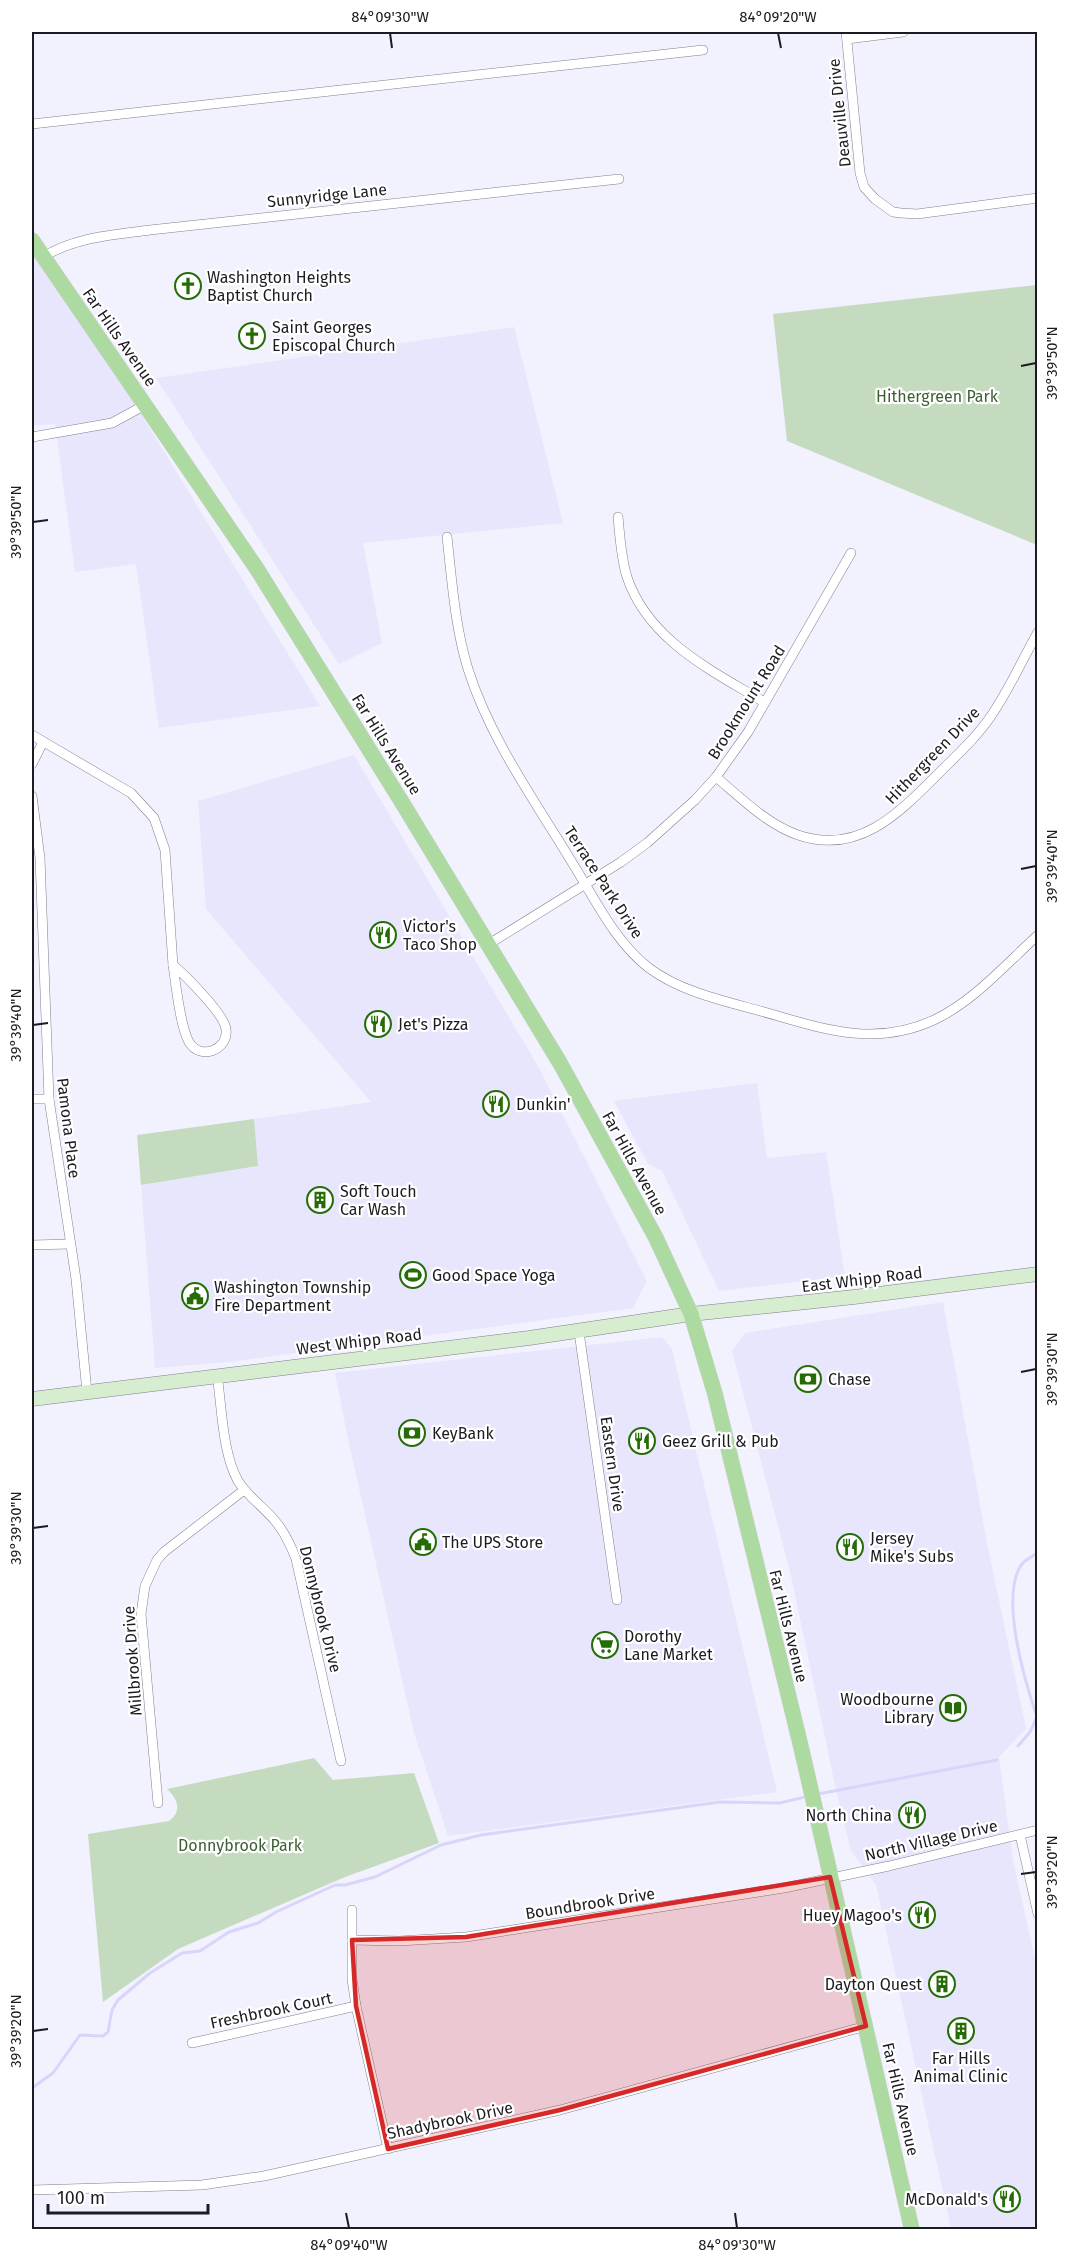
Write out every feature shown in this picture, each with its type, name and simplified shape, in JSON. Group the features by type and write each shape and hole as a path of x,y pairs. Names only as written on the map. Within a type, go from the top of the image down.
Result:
{"main road":[{"name":"Far Hills Avenue","path":"32,240 257,569 489,944 560,1063 617,1166 656,1238 691,1314 715,1394 810,1787 912,2229"}],"street":[{"path":"846,35 903,32"},
{"name":"Deauville Drive","path":"846,35 860,173 864,187 874,199 893,212 917,214 1038,198"},
{"path":"32,124 703,50"},
{"name":"Sunnyridge Lane","path":"43,257 66,245 91,238 150,230 619,179"},
{"path":"32,437 112,423 145,405"},
{"path":"618,517 627,577 652,621 667,638 690,657 764,702"},
{"name":"Terrace Park Drive","path":"447,537 457,622 468,667 503,748 623,943 649,968 685,988 791,1020 854,1034 898,1032 915,1028 950,1012 1036,940"},
{"name":"Brookmount Road","path":"489,944 647,843 672,822 716,777 748,732 851,553"},
{"name":"Hithergreen Drive","path":"716,777 774,823 799,836 831,840 860,836 876,828 910,802 976,736 992,715 1038,632"},
{"path":"32,735 131,793 154,818 165,849 173,965 187,1040 198,1050 204,1052 215,1050 224,1041 226,1033 224,1022 200,992 173,965"},
{"path":"32,764 43,742"},
{"name":"Pamona Place","path":"32,796 40,858 49,1099 70,1245 87,1392"},
{"path":"32,955 43,954"},
{"path":"32,1099 49,1099"},
{"path":"32,1245 70,1245"},
{"name":"East Whipp Road","path":"691,1314 1038,1274"},
{"name":"West Whipp Road","path":"32,1399 579,1332 691,1314"},
{"name":"Eastern Drive","path":"579,1332 617,1600"},
{"name":"Donnybrook Drive","path":"217,1375 228,1454 232,1467 244,1490 284,1533 293,1552 341,1761"},
{"name":"Millbrook Drive","path":"158,1803 141,1614 145,1586 151,1569 164,1552 244,1490"},
{"name":"North Village Drive","path":"830,1878 1038,1830"},
{"path":"1020,1835 1038,1914"},
{"name":"Boundbrook Drive","path":"352,1940 410,1941 466,1937 784,1888 830,1878"},
{"path":"352,1910 352,1979 356,2006 388,2149"},
{"name":"Freshbrook Court","path":"192,2043 356,2006"},
{"name":"Shadybrook Drive","path":"32,2190 202,2185 264,2176 560,2110 866,2026"}],"highlighted area":[{"path":"830,1877 866,2026 560,2110 388,2149 356,2006 352,1940 466,1937"}],"shaded area":[{"path":"32,237 320,706 159,728 136,564 75,572 55,424 32,426"},
{"path":"514,327 563,523 363,543 382,643 339,664 156,378"},
{"path":"354,755 539,1068 647,1281 633,1308 228,1362 155,1368 141,1185 258,1166 254,1119 371,1102 206,909 198,801"},
{"path":"757,1083 767,1158 826,1152 845,1276 719,1291 662,1171 648,1164 614,1101"},
{"path":"943,1302 987,1543 1026,1729 999,1757 1013,1860 1037,1968 1037,2229 951,2229 876,1885 851,1851 791,1576 732,1351 745,1333"},
{"path":"662,1337 672,1349 777,1792 448,1836 414,1733 335,1373"}],"green space":[{"name":"Hithergreen Park","path":"1037,285 1037,545 787,441 773,314"},
{"path":"254,1119 258,1166 141,1185 137,1135"},
{"name":"Donnybrook Park","path":"314,1758 333,1780 414,1773 439,1843 345,1877 178,1949 103,2002 88,1834 169,1821 176,1813 177,1805 174,1796 167,1789"}],"waterway":[{"path":"1018,1746 1030,1732 1037,1717 1016,1639 1013,1596 1016,1578 1022,1564 1038,1553"},
{"path":"818,1794 997,1760"},
{"path":"32,2088 53,2073 80,2035 103,2036 108,2032 112,2010 118,2000 150,1973 182,1953 200,1951 229,1932 258,1923 276,1912 335,1885 345,1885 375,1877 441,1845 481,1835 720,1802 780,1803 809,1796"}],"place":[{"name":"Washington Heights Baptist Church","path":"188,286"},
{"name":"Saint Georges Episcopal Church","path":"252,336"},
{"name":"Victor's Taco Shop","path":"383,935"},
{"name":"Jet's Pizza","path":"378,1024"},
{"name":"Dunkin'","path":"496,1104"},
{"name":"Soft Touch Car Wash","path":"320,1200"},
{"name":"Good Space Yoga","path":"413,1275"},
{"name":"Washington Township Fire Department","path":"195,1296"},
{"name":"Chase","path":"808,1379"},
{"name":"KeyBank","path":"412,1433"},
{"name":"Geez Grill & Pub","path":"642,1441"},
{"name":"The UPS Store","path":"423,1542"},
{"name":"Jersey Mike's Subs","path":"850,1547"},
{"name":"Dorothy Lane Market","path":"605,1645"},
{"name":"Woodbourne Library","path":"953,1708"},
{"name":"North China","path":"912,1815"},
{"name":"Huey Magoo's","path":"922,1915"},
{"name":"Dayton Quest","path":"942,1984"},
{"name":"Far Hills Animal Clinic","path":"961,2031"},
{"name":"McDonald's","path":"1007,2199"}]}
